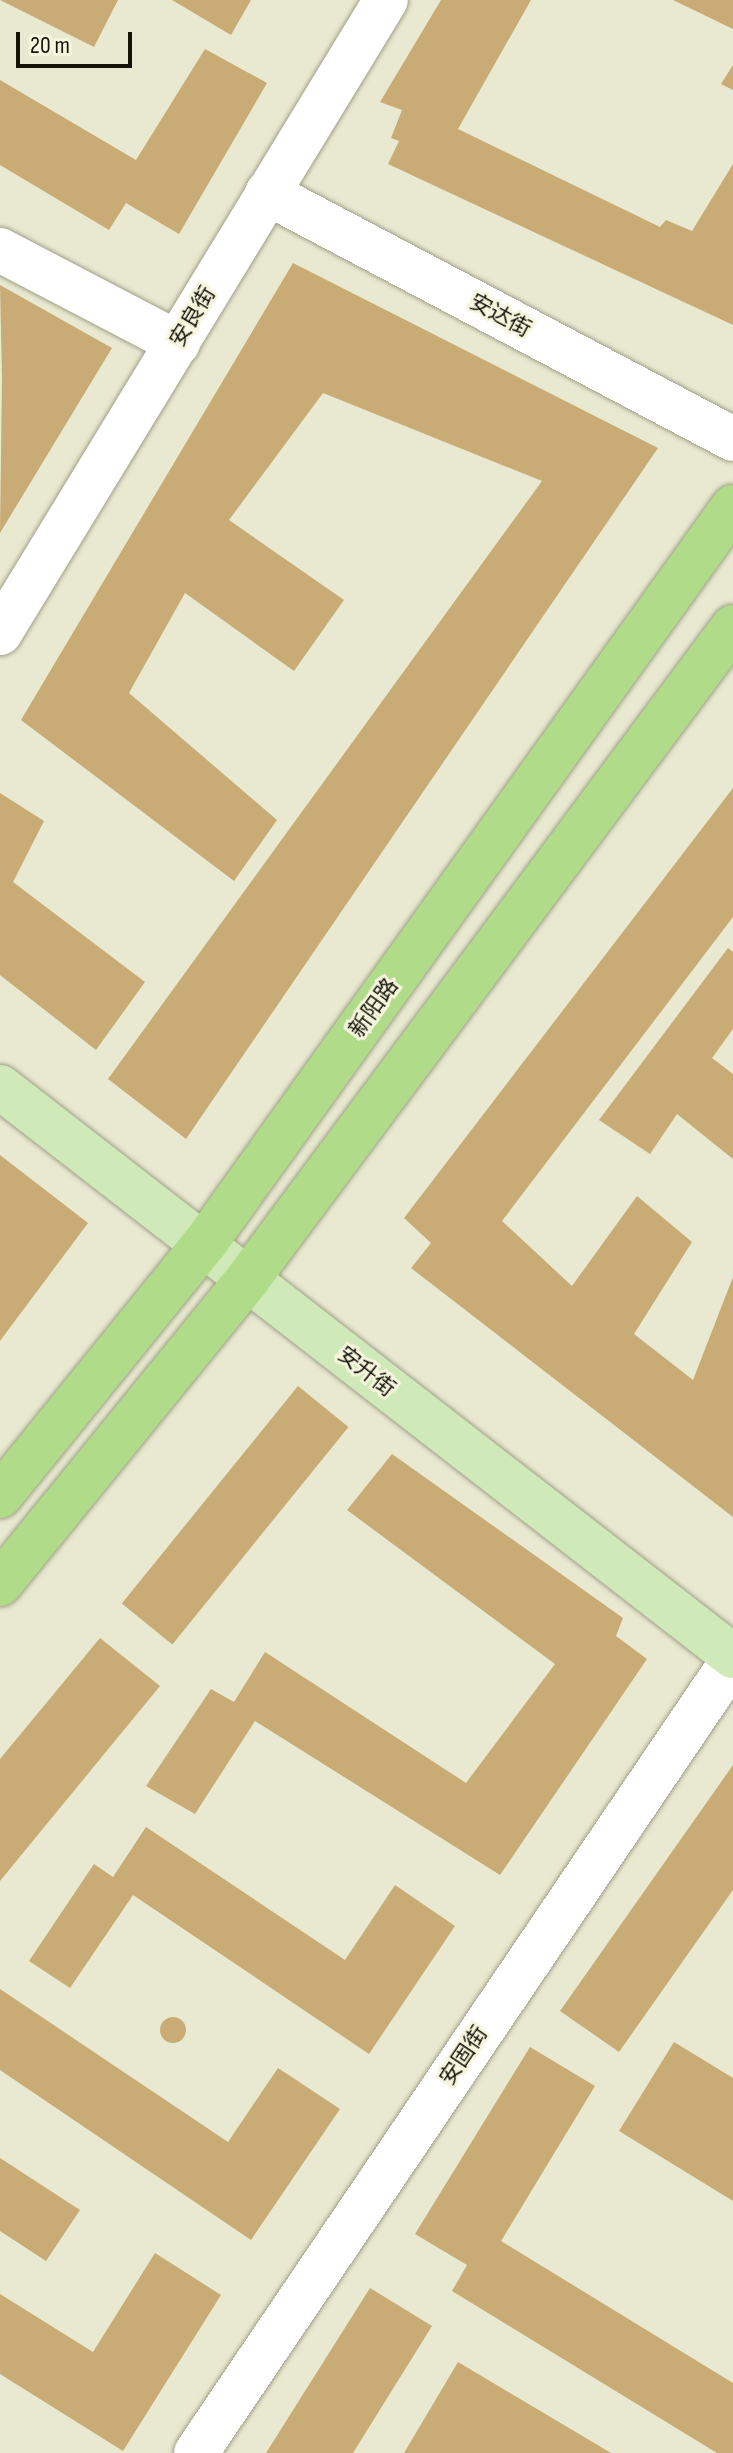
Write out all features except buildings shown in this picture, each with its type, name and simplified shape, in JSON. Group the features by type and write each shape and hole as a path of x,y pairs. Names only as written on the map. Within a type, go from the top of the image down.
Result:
{"highway":[{"name":"新阳路","path":"0,1496 205,1243 733,507"},
{"path":"0,1584 247,1280 733,627"}],"main road":[{"name":"安升街","path":"0,1087 205,1243 247,1280 733,1658"}],"street":[{"name":"安良街","path":"0,633 386,0"},
{"name":"安达街","path":"267,193 733,439"},
{"path":"0,250 178,343"},
{"name":"安固街","path":"196,2453 733,1658"}]}
